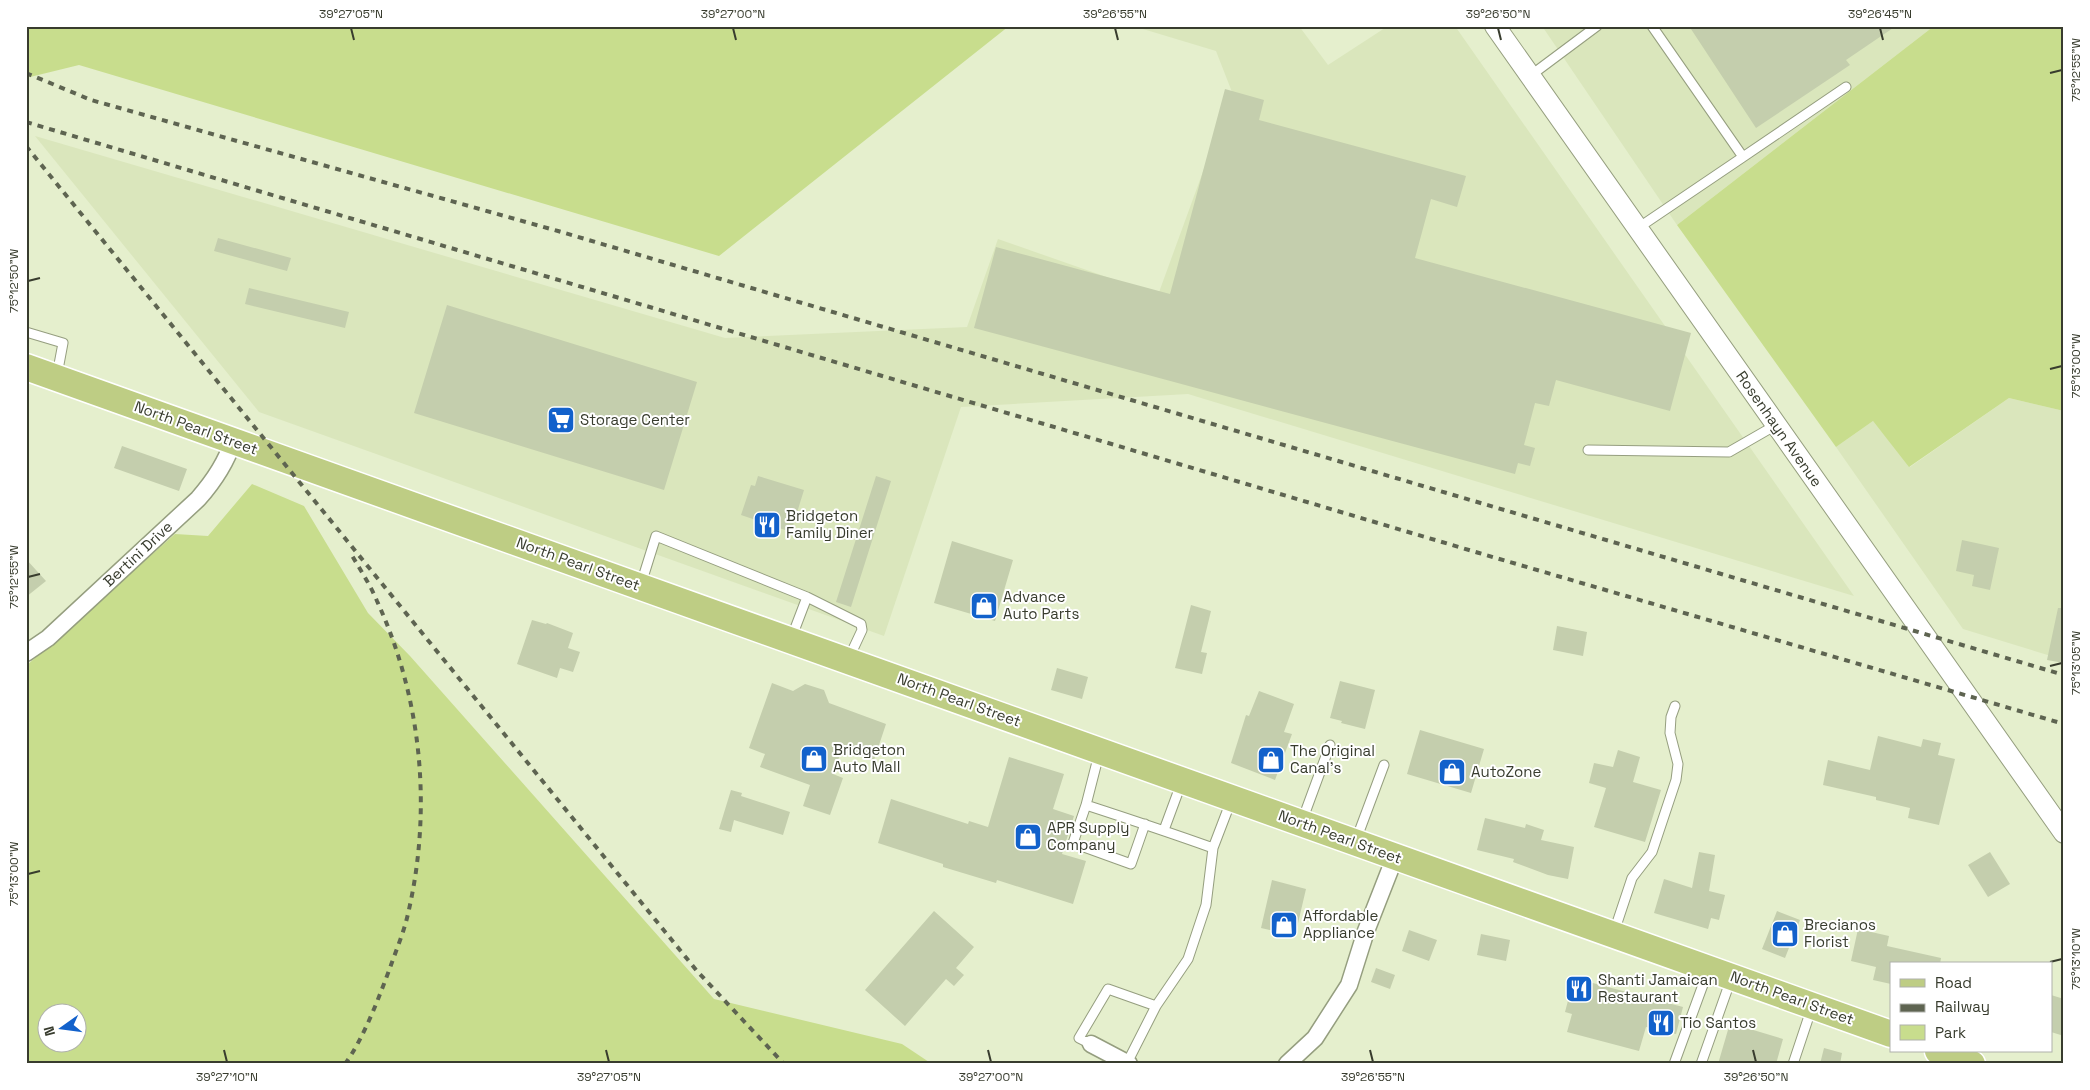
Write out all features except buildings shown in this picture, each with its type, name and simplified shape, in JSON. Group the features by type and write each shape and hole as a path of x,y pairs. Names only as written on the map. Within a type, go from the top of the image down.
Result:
{"main road":[{"name":"North Pearl Street","path":"26,367 1890,1034"},
{"path":"1941,1052 1972,1064"}],"street":[{"name":"Rosenhayn Avenue","path":"1495,26 2064,833"},
{"name":"Bertini Drive","path":"26,653 48,638 198,499 222,468 232,441"},
{"path":"1287,1064 1315,1038 1349,986 1366,932 1395,857"},
{"path":"1091,1044 1128,1063"}],"lane":[{"path":"1652,26 1743,156"},
{"path":"1530,76 1596,27"},
{"path":"1638,228 1846,87"},
{"path":"26,332 63,343 56,378"},
{"path":"1588,450 1729,452 1776,425"},
{"path":"640,586 656,536 807,597 861,624 862,630 848,660"},
{"path":"790,640 807,597"},
{"path":"1613,934 1632,878 1652,852 1676,780 1678,764 1670,733 1671,717 1675,706"},
{"path":"1301,823 1330,744"},
{"path":"1100,751 1086,805 1073,844 1131,864 1145,824"},
{"path":"1355,842 1384,765"},
{"path":"1164,830 1182,780"},
{"path":"1128,1063 1156,1006 1188,959 1206,905 1213,848 1232,798"},
{"path":"1086,805 1213,848"},
{"path":"1674,1064 1721,973"},
{"path":"1701,1064 1721,973"},
{"path":"1091,1044 1080,1038 1108,989 1156,1006"},
{"path":"1792,1064 1813,1005"}],"shaded area":[{"path":"1133,26 1299,26 1328,65 1388,26 1455,26 1854,596 1188,394 961,407 884,636 259,412 35,136 725,338 967,327 998,239 1158,295 1232,92 1216,51"},
{"path":"1542,26 1934,26 1677,225"},
{"path":"2009,398 2064,411 2064,660 1963,629 1836,447 1873,421 1910,467"}],"green space":[{"path":"26,26 1009,26 719,256 79,65 26,78"},
{"path":"1934,26 2064,26 2064,411 2009,398 1909,467 1873,421 1836,447 1677,225"},
{"path":"252,484 304,506 368,613 410,656 714,999 902,1044 932,1064 26,1064 26,666 175,534 208,536"}],"railway":[{"path":"26,73 91,100 558,231 2064,675"},
{"path":"26,122 1479,553 2064,724"},
{"path":"26,146 697,971 784,1064"},
{"path":"345,1064 359,1042 371,1016 406,922 414,882 421,800 414,718 405,678 393,639 377,601 350,552"}],"place":[{"name":"Storage Center","path":"561,420"},
{"name":"Bridgeton Family Diner","path":"767,525"},
{"name":"Advance Auto Parts","path":"984,606"},
{"name":"Bridgeton Auto Mall","path":"814,759"},
{"name":"The Original Canal's","path":"1271,760"},
{"name":"AutoZone","path":"1452,772"},
{"name":"APR Supply Company","path":"1028,837"},
{"name":"Affordable Appliance","path":"1284,925"},
{"name":"Brecianos Florist","path":"1785,934"},
{"name":"Shanti Jamaican Restaurant","path":"1579,989"},
{"name":"Tio Santos","path":"1661,1023"}]}
